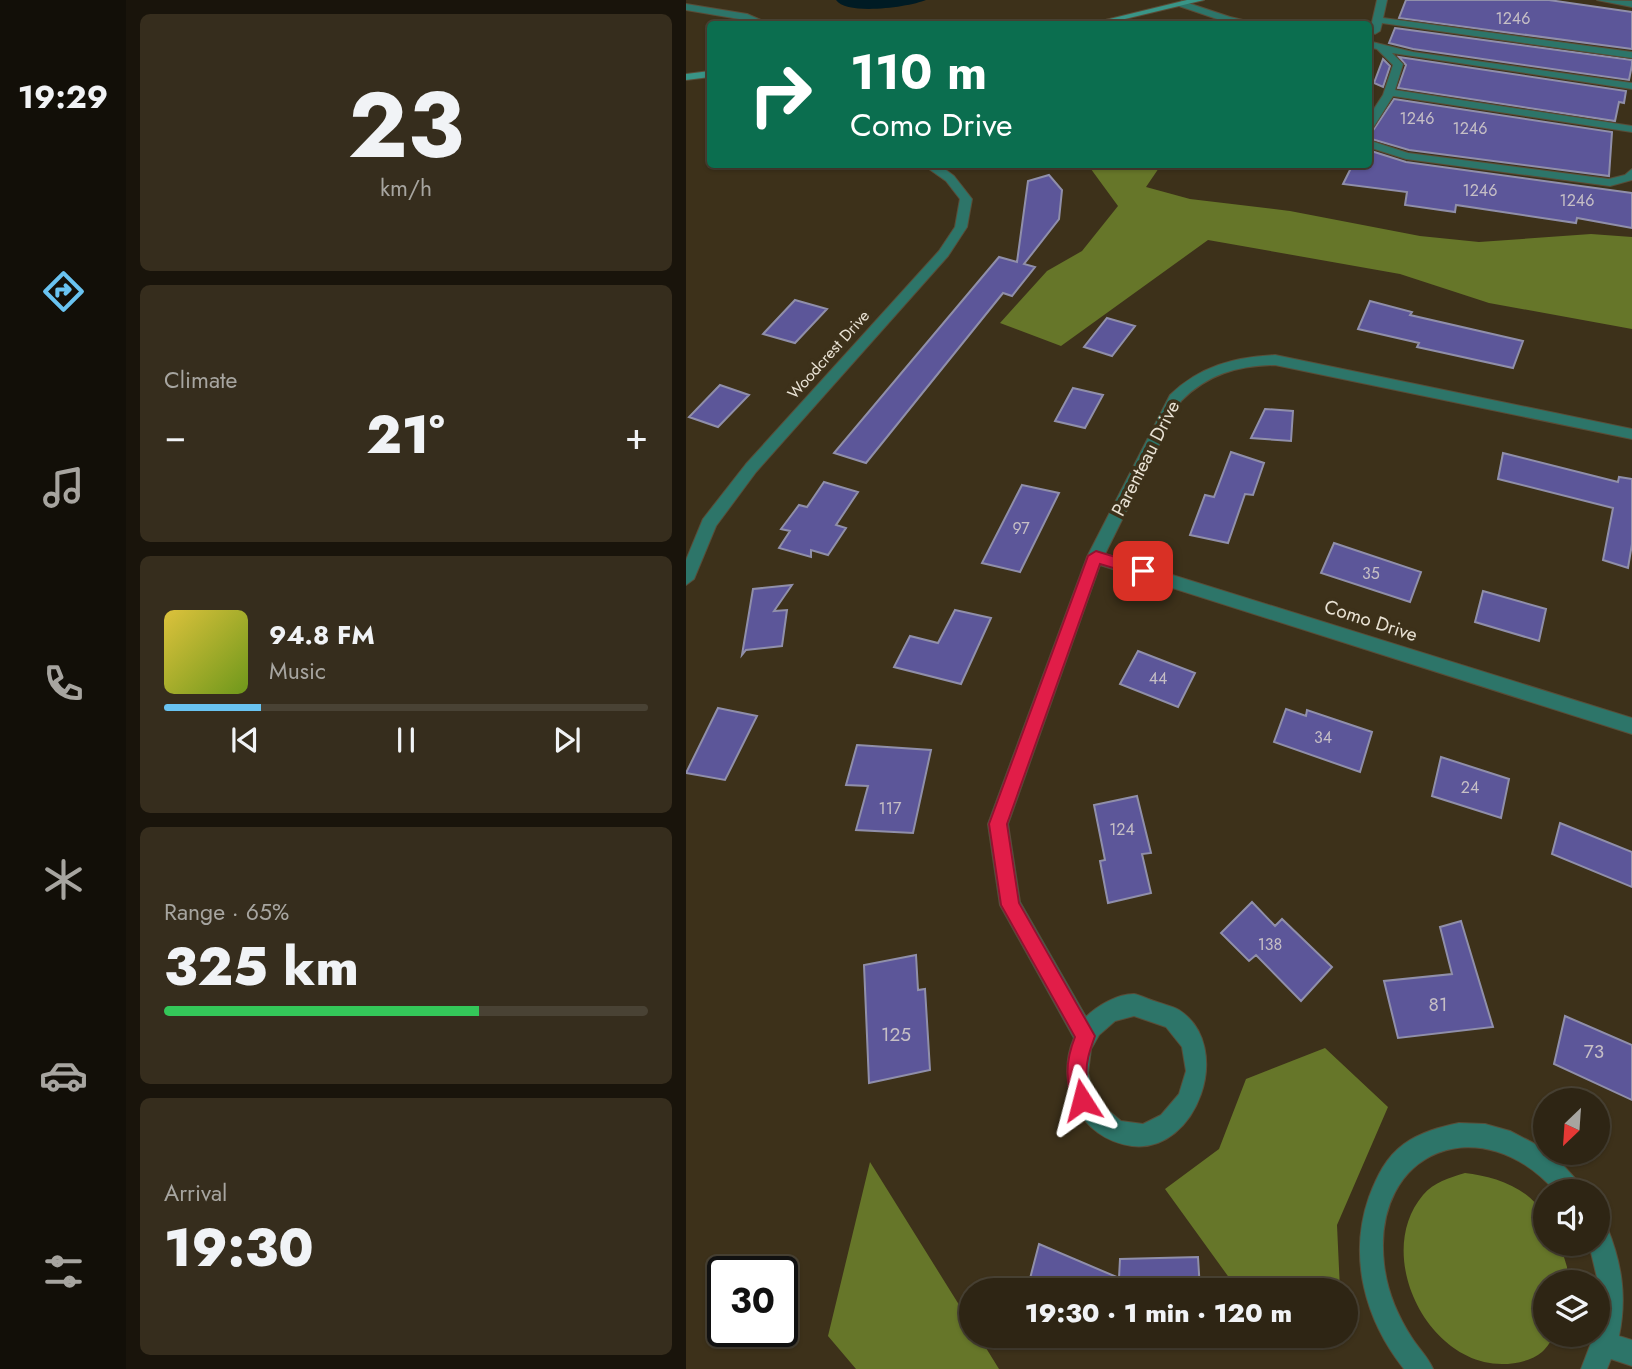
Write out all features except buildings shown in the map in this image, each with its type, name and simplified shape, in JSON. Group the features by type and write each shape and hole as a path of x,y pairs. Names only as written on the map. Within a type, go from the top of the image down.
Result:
{"main road":[{"path":"1107,21 1199,0"},
{"path":"686,77 707,75"}],"street":[{"path":"1372,39 1382,0"},
{"path":"1602,0 1632,4"},
{"path":"1182,4 1227,21"},
{"path":"686,6 757,21"},
{"path":"1378,20 1632,54"},
{"path":"1372,44 1381,48 1632,86"},
{"path":"1372,121 1389,92 1398,64 1381,48"},
{"path":"1389,92 1632,129"},
{"path":"1372,144 1406,156 1610,183 1629,177 1632,172"},
{"name":"Woodcrest Drive","path":"686,579 709,523 751,468 944,253 961,227 966,199 954,180 939,168"},
{"name":"Parenteau Drive","path":"1085,1036 1010,905 998,824 1096,556 1175,398 1205,372 1227,364 1275,360 1310,365 1632,434"},
{"name":"Como Drive","path":"1096,556 1632,726"},
{"path":"1134,1005 1154,1007 1171,1016 1185,1030 1194,1049 1197,1069 1194,1090 1185,1109 1170,1124 1151,1133 1131,1135 1112,1130 1095,1117 1082,1100 1076,1078 1077,1057 1085,1036 1098,1020 1115,1009 1134,1005"},
{"path":"1420,1369 1403,1350 1380,1305 1370,1256 1375,1211 1391,1173 1418,1147 1452,1134 1490,1135 1528,1150 1563,1179"},
{"path":"1610,1286 1610,1316"},
{"path":"1610,1346 1632,1353"},
{"path":"1594,1369 1605,1347"}],"green space":[{"path":"1090,168 1159,168 1146,187 1190,199 1290,211 1420,236 1479,242 1591,234 1632,237 1632,329 1489,303 1400,274 1208,240 1061,346 1000,323 1047,271 1082,251 1118,206"},
{"path":"1325,1048 1388,1107 1337,1225 1339,1278 1229,1278 1165,1189 1219,1149 1246,1079"},
{"path":"870,1162 959,1305 959,1348 986,1348 999,1369 856,1369 828,1336"},
{"path":"1465,1173 1487,1177 1521,1191 1533,1201 1533,1256 1564,1256 1567,1270 1533,1270 1533,1347 1546,1347 1538,1355 1517,1363 1502,1364 1475,1359 1451,1346 1431,1326 1416,1302 1406,1274 1404,1246 1409,1219 1423,1195 1442,1181"}],"water":[{"path":"836,0 926,0 893,7 865,9 842,5"}],"route":[{"path":"1082,1100 1076,1078 1077,1057 1085,1036 1010,905 998,824 1096,556 1143,571"}]}
